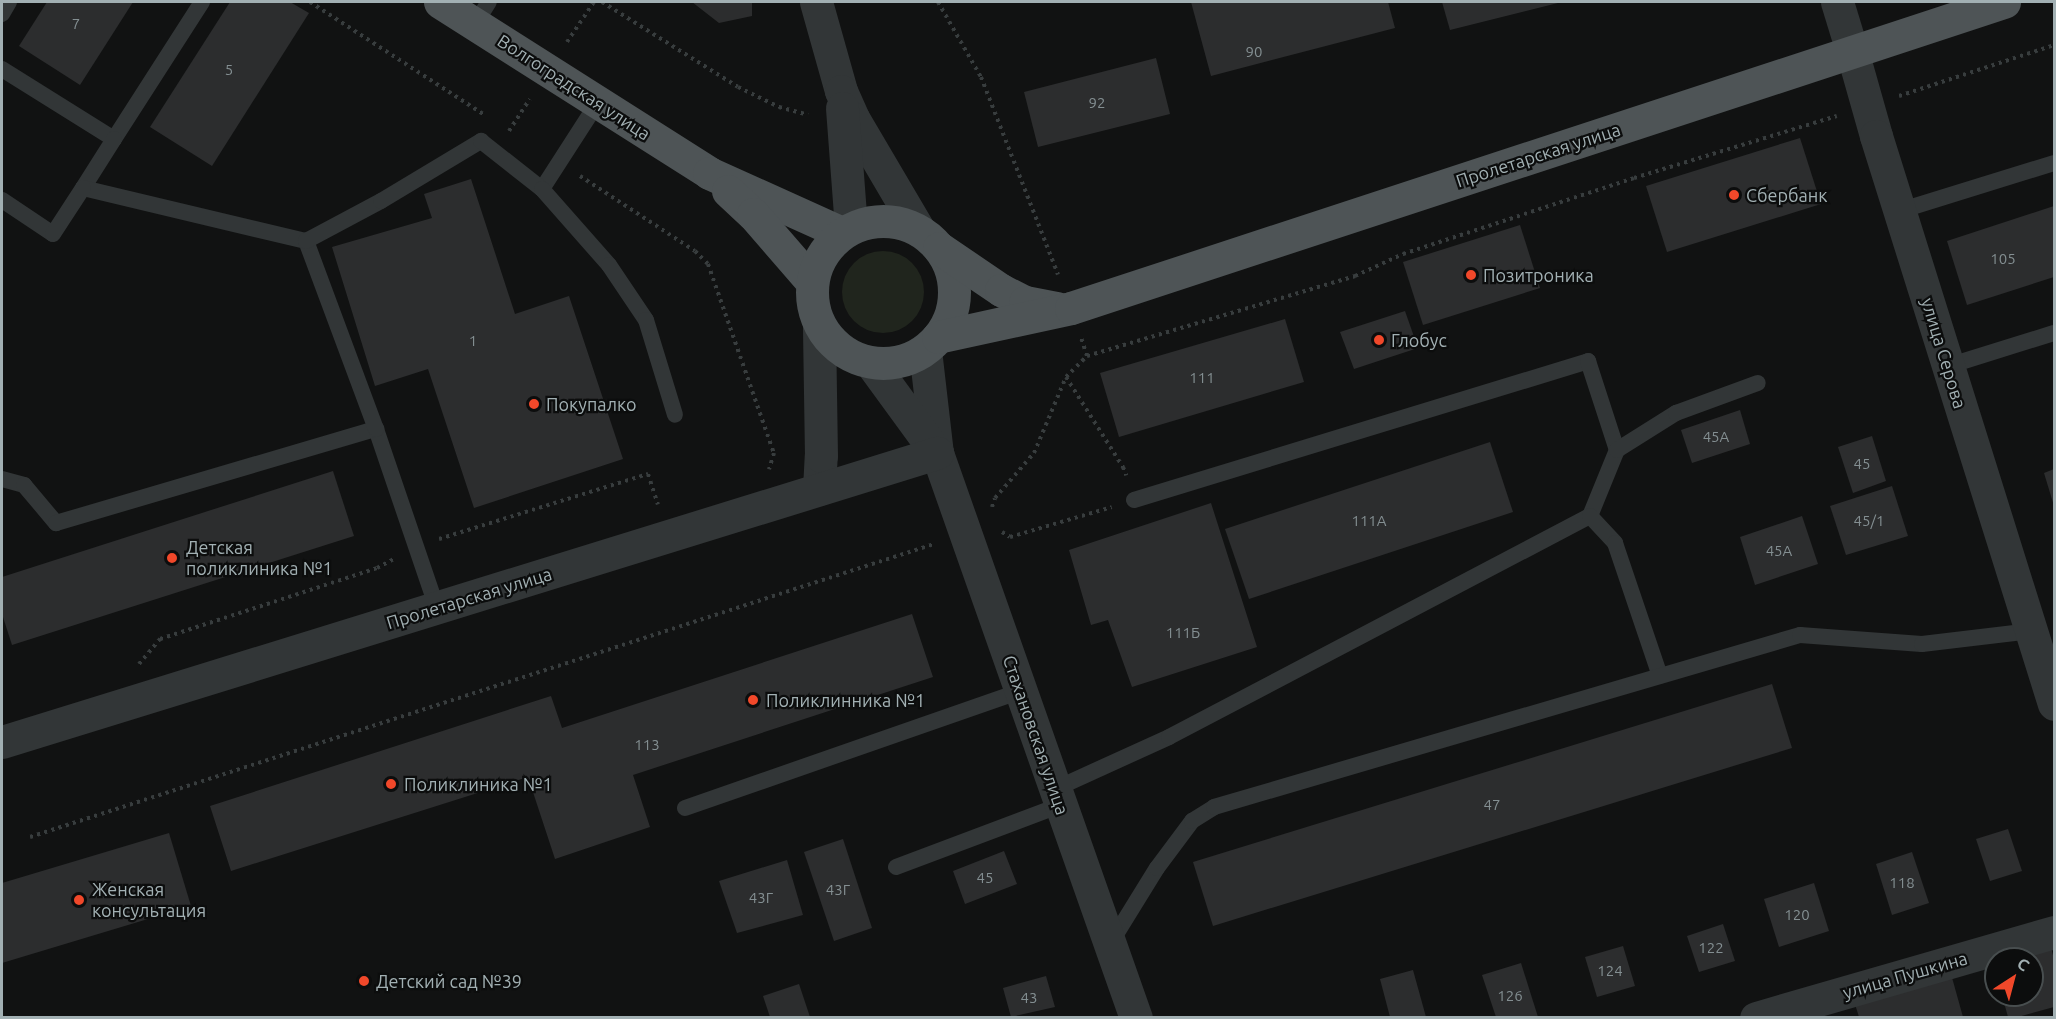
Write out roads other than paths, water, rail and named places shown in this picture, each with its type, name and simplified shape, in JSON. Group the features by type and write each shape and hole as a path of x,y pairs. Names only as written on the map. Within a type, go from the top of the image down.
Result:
{"main road":[{"name":"Волгоградская улица","path":"440,2 482,13 598,102 709,173 847,230"},
{"name":"Пролетарская улица","path":"932,344 1071,308 2004,2"},
{"name":"Волгоградская улица","path":"709,173 753,214 811,281"},
{"path":"874,220 897,221 929,239 949,264 954,284 954,303 948,323 932,344 910,358 891,363 871,363 852,357 836,346 819,325 811,300 811,281 817,262 827,246 847,230 874,220"},
{"name":"Пролетарская улица","path":"929,239 1001,290 1025,302 1048,308 1071,308"}],"street":[{"path":"816,2 841,91 853,118 929,239"},
{"name":"улица Серова","path":"1837,2 1899,211 2055,704"},
{"path":"841,91 847,230"},
{"path":"819,325 819,489"},
{"name":"Стахановская улица","path":"932,344 937,453 1136,1017"},
{"name":"Стахановская улица","path":"871,363 937,453"},
{"name":"Пролетарская улица","path":"2,742 937,453"},
{"name":"улица Пушкина","path":"1756,1017 2055,932"}],"lane":[{"path":"2,14 9,2"},
{"path":"2,200 53,234 202,2"},
{"path":"2,69 114,139"},
{"path":"542,189 598,102"},
{"path":"83,188 306,241 381,201 481,141 542,189 609,265 646,320 675,415"},
{"path":"1899,211 2055,163"},
{"path":"306,241 376,429 437,608"},
{"path":"1948,366 2055,333"},
{"path":"1134,500 1588,361 1617,450"},
{"path":"896,867 1058,797 1590,516 1617,450 1676,413 1758,382"},
{"path":"2,479 24,485 56,523 376,429"},
{"path":"1590,516 1615,543 1660,676"},
{"path":"1110,944 1157,868 1192,821 1214,807 1800,635 1922,644 2031,631"},
{"path":"685,808 1021,691"}],"place":[{"name":"Сбербанк","path":"1734,195"},
{"name":"Позитроника","path":"1471,275"},
{"name":"Глобус","path":"1379,340"},
{"name":"Покупалко","path":"534,404"},
{"name":"Детская поликлиника №1","path":"172,558"},
{"name":"Поликлинника №1","path":"753,700"},
{"name":"Поликлиника №1","path":"391,784"},
{"name":"Женская консультация","path":"79,900"},
{"name":"Детский сад №39","path":"364,981"}]}
